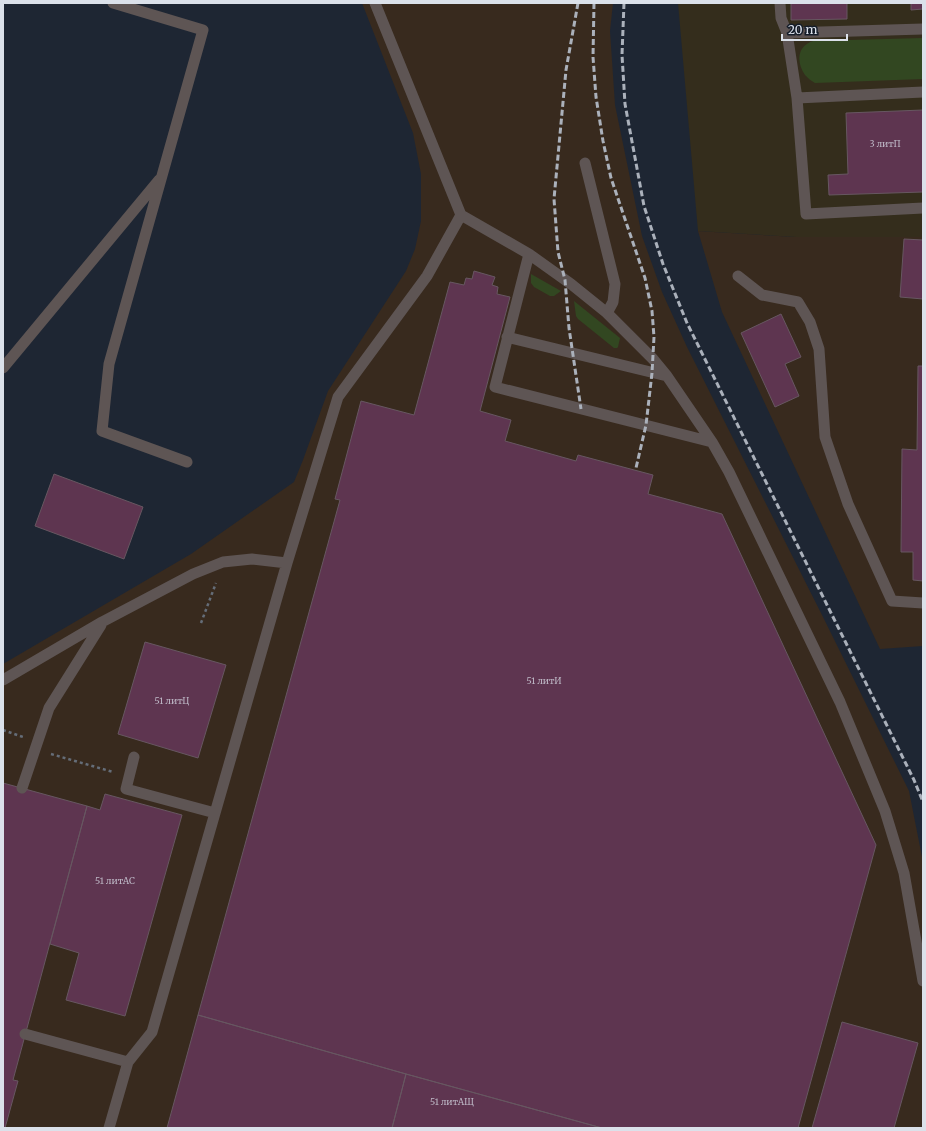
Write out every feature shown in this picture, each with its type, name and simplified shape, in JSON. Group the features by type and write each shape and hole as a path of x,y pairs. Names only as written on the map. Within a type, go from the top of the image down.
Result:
{"lane":[{"path":"113,3 203,30 109,364 102,431 187,462"},
{"path":"375,3 461,215 529,254 571,284 607,313 653,359 667,376 688,404 729,472 840,702 885,811 904,873 923,981"},
{"path":"780,3 781,18 787,33 797,98 806,214 923,208"},
{"path":"787,33 923,29"},
{"path":"797,98 923,92"},
{"path":"585,163 615,284 613,302 607,313"},
{"path":"3,368 162,177"},
{"path":"109,1128 128,1062 152,1032 287,563 338,397 427,276 461,215"},
{"path":"529,254 494,387 712,442"},
{"path":"738,276 762,295 798,302 810,322 820,349 825,437 848,504 892,602 923,604"},
{"path":"508,337 667,376"},
{"path":"3,680 102,622 193,574 223,562 252,559 287,563"},
{"path":"22,788 49,708 102,622"},
{"path":"134,757 126,789 215,813"},
{"path":"26,1034 128,1062"}],"path":[{"path":"201,623 223,562"},
{"path":"3,730 27,739 46,753 129,776"}],"shaded area":[{"path":"362,3 613,3 610,31 615,105 642,236 662,292 687,347 909,791 923,862 923,1128 3,1128 3,664 191,554 294,482 328,391 406,271 415,249 421,221 421,174 413,133"},
{"path":"678,3 923,3 923,237 796,237 698,231"},
{"path":"698,231 796,237 923,237 923,646 880,649 722,312"}],"green space":[{"path":"923,38 923,79 815,83 805,75 799,60 801,51 808,43 813,41"},
{"path":"531,274 561,291 554,296 550,296 534,287 531,283"},
{"path":"574,301 620,338 617,348 614,348 578,319 576,316"}],"building":[{"path":"791,3 847,3 847,19 791,20"},
{"path":"911,3 923,3 923,9 911,10"},
{"path":"923,110 923,192 829,195 828,175 848,174 846,113"},
{"path":"904,239 923,240 923,299 900,297"},
{"path":"474,271 495,277 492,285 498,287 497,294 510,297 480,411 511,420 505,441 576,461 578,455 653,475 648,494 722,514 876,845 798,1128 602,1128 198,1015 340,500 335,499 361,401 414,415 450,282 464,285 466,278 472,279"},
{"path":"781,314 801,357 785,364 799,396 775,407 741,333"},
{"path":"918,366 923,366 923,581 913,580 913,552 901,552 902,449 917,450"},
{"path":"54,474 143,507 124,559 35,526"},
{"path":"145,642 226,665 198,758 118,734"},
{"path":"3,783 87,806 13,1080 18,1081 5,1128 3,1128"},
{"path":"105,794 182,815 125,1016 66,1000 79,953 50,944 87,806 100,810"},
{"path":"198,1015 406,1074 392,1128 167,1128"},
{"path":"842,1022 918,1043 894,1128 812,1128"},
{"path":"406,1074 602,1128 392,1128"}],"railway":[{"path":"578,3 566,70 554,199 558,252 565,280 569,328 581,409"},
{"path":"594,3 593,57 596,97 603,141 611,178 645,278 652,311 654,337 652,373 646,425 636,468"},
{"path":"624,3 622,55 625,104 644,206 663,264 687,323 914,780 923,802"}]}
